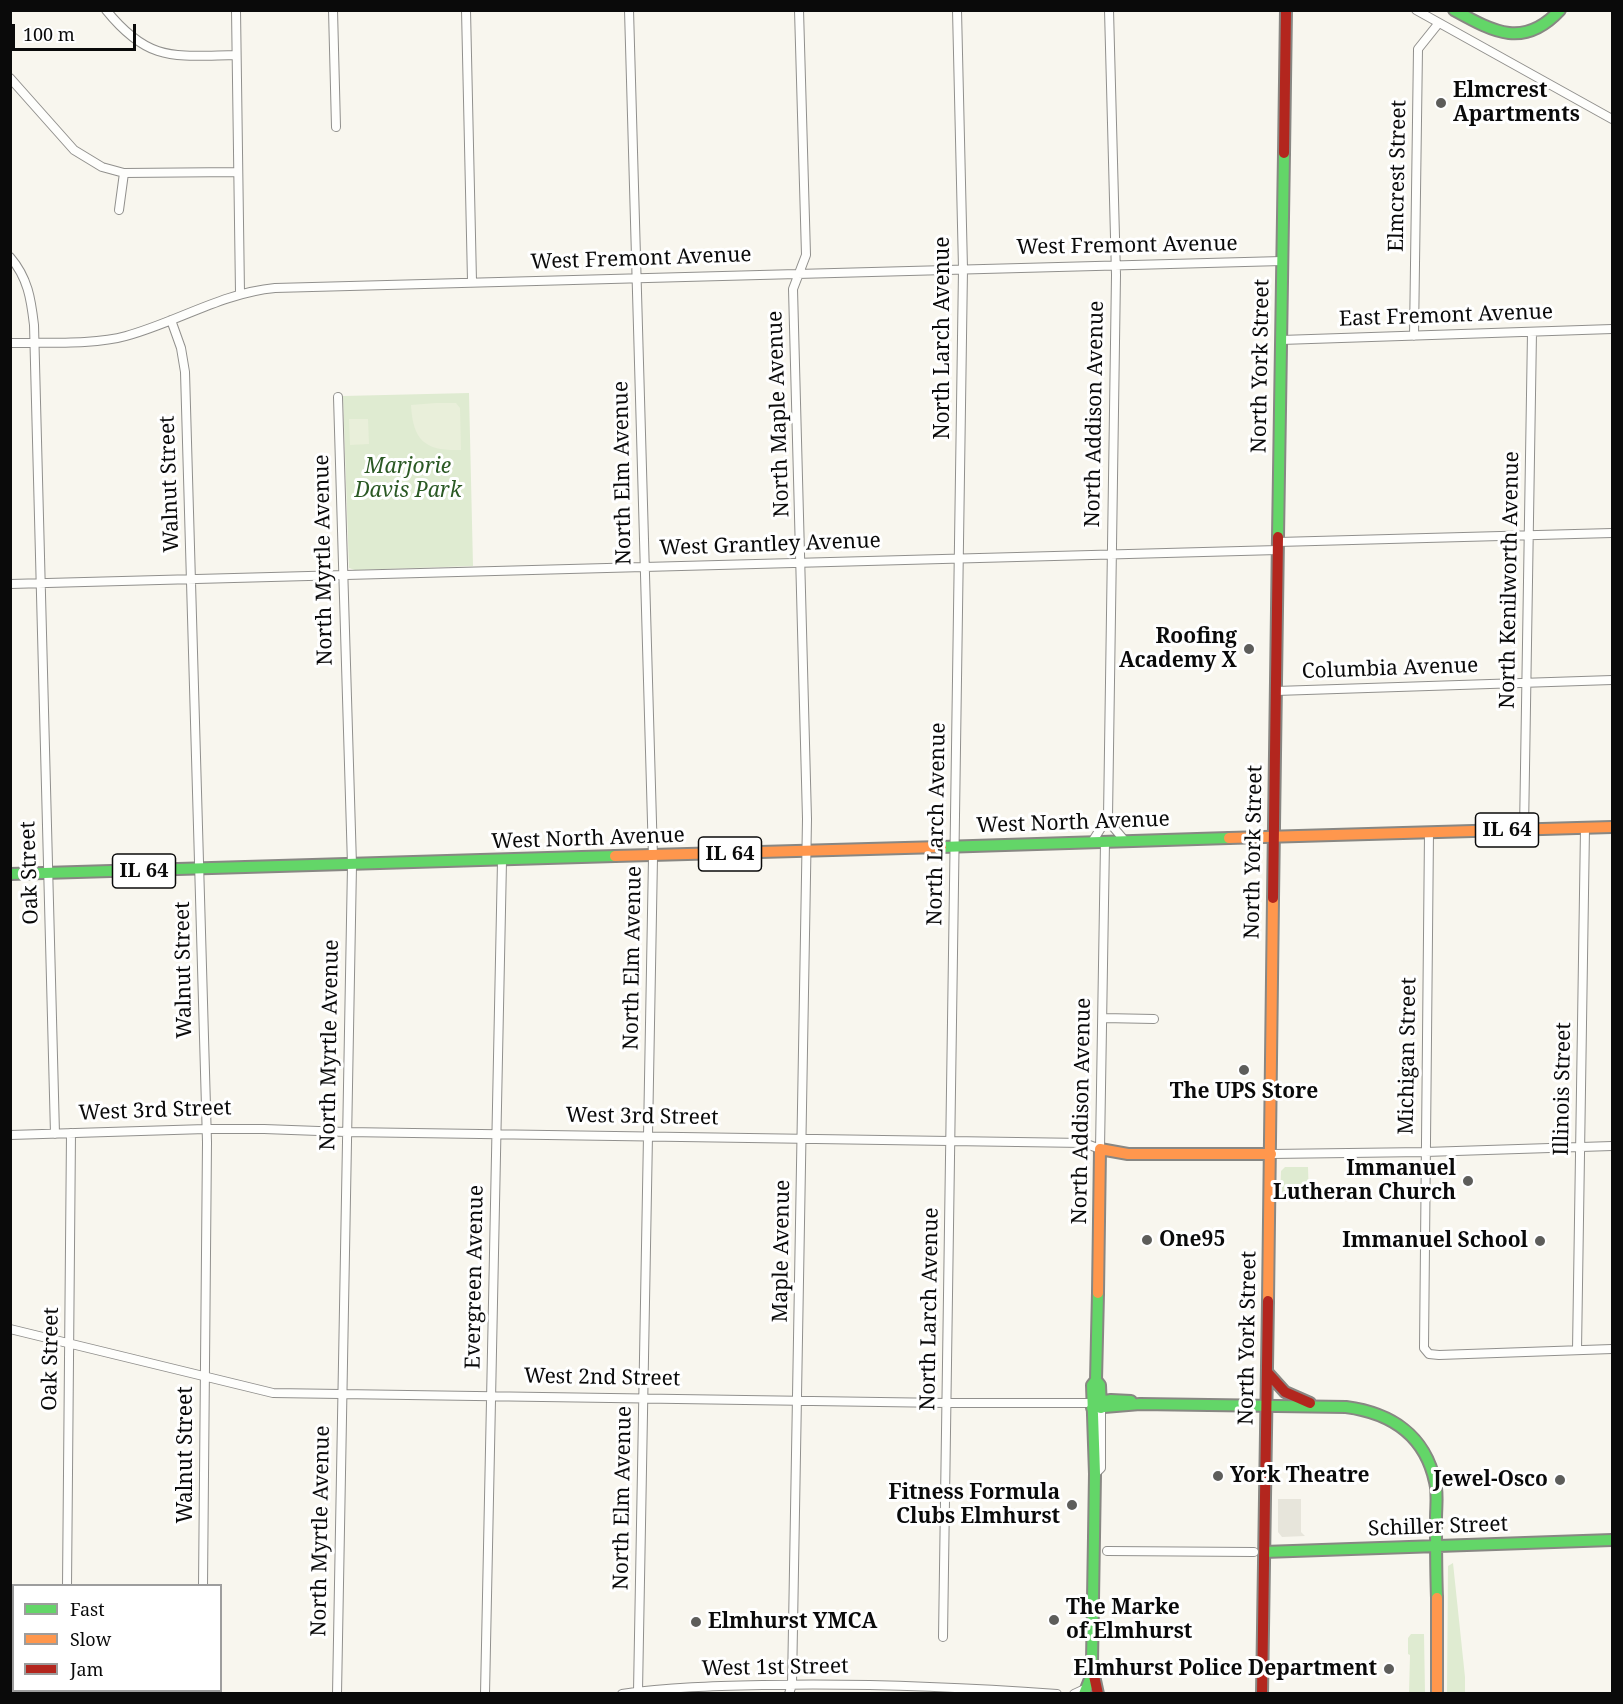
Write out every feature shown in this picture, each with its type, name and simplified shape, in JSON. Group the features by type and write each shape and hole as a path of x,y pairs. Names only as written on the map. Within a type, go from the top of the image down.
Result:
{"main road":[{"name":"North York Street","path":"1262,1694 1259,1552 1267,1372 1286,10"},
{"path":"1454,10 1487,28 1515,34 1541,27 1560,10"},
{"name":"IL 64","path":"1274,837 1612,827"},
{"name":"West North Avenue","path":"10,874 653,857 1274,837"},
{"name":"West 3rd Street","path":"1100,1149 1114,1154 1270,1154"},
{"name":"North Addison Avenue","path":"1085,1691 1090,1679 1092,1662 1098,1471 1097,1405 1092,1385 1096,1380 1100,1149"},
{"path":"1267,1372 1277,1387 1319,1407"},
{"name":"West 2nd Street","path":"1097,1405 1129,1400 1140,1404 1355,1407 1381,1414 1401,1425 1418,1442 1431,1465 1436,1484 1437,1694"},
{"name":"Schiller Street","path":"1259,1552 1612,1540"},
{"path":"1092,1662 1098,1694"}],"street":[{"path":"106,10 122,30 158,53 177,56 236,56"},
{"path":"236,10 240,293"},
{"path":"333,10 336,127"},
{"path":"466,10 472,282"},
{"name":"North Elm Avenue","path":"629,10 653,857 638,1691"},
{"name":"North Maple Avenue","path":"799,10 806,255 794,289 807,819"},
{"name":"North Larch Avenue","path":"943,1637 963,269 957,10"},
{"name":"North Addison Avenue","path":"1108,817 1116,265 1109,10"},
{"path":"1416,10 1612,119"},
{"name":"Elmcrest Street","path":"1414,336 1418,49 1438,24"},
{"path":"10,78 74,150 92,163 124,174 238,172"},
{"path":"119,210 124,174"},
{"name":"Oak Street","path":"10,257 20,270 31,295 34,325 55,1134"},
{"name":"West Fremont Avenue","path":"10,343 113,339 144,331 240,293 275,288 1282,261"},
{"name":"Walnut Street","path":"171,320 185,364 200,869 206,1129 203,1584"},
{"name":"East Fremont Avenue","path":"1281,340 1612,329"},
{"name":"North Kenilworth Avenue","path":"1524,830 1532,332"},
{"name":"North Myrtle Avenue","path":"337,1694 352,865 338,397"},
{"name":"West Grantley Avenue","path":"10,584 1113,554 1612,533"},
{"name":"Columbia Avenue","path":"1276,691 1612,680"},
{"path":"1092,842 1108,817 1125,841"},
{"name":"Maple Avenue","path":"789,1694 792,1684 798,1400 807,819"},
{"name":"Illinois Street","path":"1577,1350 1585,828"},
{"name":"Michigan Street","path":"1429,832 1423,1342 1426,1352 1439,1355 1577,1350"},
{"name":"North Addison Avenue","path":"1100,1149 1105,842"},
{"name":"Evergreen Avenue","path":"485,1694 502,861"},
{"path":"1103,1018 1154,1019"},
{"name":"West 3rd Street","path":"10,1135 264,1129 1083,1143 1100,1149"},
{"name":"Oak Street","path":"67,1584 71,1133"},
{"path":"1270,1154 1612,1146"},
{"name":"West 2nd Street","path":"10,1329 273,1393 1097,1405"},
{"path":"1577,1350 1612,1349"},
{"path":"1107,1551 1259,1552"},
{"name":"Maple Avenue","path":"792,1684 797,1694"},
{"name":"West 1st Street","path":"622,1694 716,1686 792,1684 930,1686 1057,1694"},
{"name":"West 1st Street","path":"930,1686 971,1694"},
{"path":"1074,1694 1085,1691"}],"green space":[{"name":"Marjorie Davis Park","path":"469,393 473,566 355,570 349,568 343,396"},
{"path":"456,403 460,408 461,450 439,449 430,446 418,436 412,418 411,405"},
{"path":"349,419 368,419 369,444 350,445"},
{"path":"1285,1167 1308,1167 1309,1199 1280,1199 1281,1171"},
{"path":"1453,1563 1465,1693 1447,1693 1448,1566"},
{"path":"1411,1634 1424,1634 1425,1693 1409,1693 1408,1638"}],"shaded area":[{"path":"1278,1499 1301,1499 1301,1532 1305,1536 1282,1537 1278,1532"}],"traffic: fast":[{"path":"1454,10 1482,25 1508,33 1534,30 1560,10"},
{"path":"1278,537 1284,153"},
{"path":"941,847 1229,838"},
{"path":"10,874 615,856"},
{"path":"1084,1694 1090,1679 1092,1662 1095,1474 1092,1385 1096,1380 1098,1293"},
{"path":"1096,1380 1100,1385 1101,1408"},
{"path":"1093,1403 1111,1400 1131,1401"},
{"path":"1092,1408 1140,1404 1346,1407 1362,1410 1391,1421 1404,1429 1423,1451 1435,1482 1437,1598"},
{"path":"1264,1552 1612,1540"}],"traffic: slow":[{"path":"1229,838 1612,827"},
{"path":"615,856 941,847"},
{"path":"1268,1301 1273,898"},
{"path":"1098,1293 1100,1149 1128,1154 1271,1154"},
{"path":"1437,1598 1437,1694"}],"traffic: jam":[{"path":"1284,153 1286,10"},
{"path":"1273,898 1278,537"},
{"path":"1262,1694 1268,1301"},
{"path":"1267,1372 1285,1392 1310,1403"},
{"path":"1093,1671 1098,1694"}],"place":[{"name":"Elmcrest Apartments","path":"1441,103"},
{"name":"Roofing Academy X","path":"1249,649"},
{"name":"The UPS Store","path":"1244,1070"},
{"name":"Immanuel Lutheran Church","path":"1468,1181"},
{"name":"One95","path":"1147,1240"},
{"name":"Immanuel School","path":"1540,1241"},
{"name":"York Theatre","path":"1218,1476"},
{"name":"Jewel-Osco","path":"1560,1480"},
{"name":"Fitness Formula Clubs Elmhurst","path":"1072,1505"},
{"name":"The Marke of Elmhurst","path":"1054,1620"},
{"name":"Elmhurst YMCA","path":"696,1622"},
{"name":"Elmhurst Police Department","path":"1389,1669"}]}
